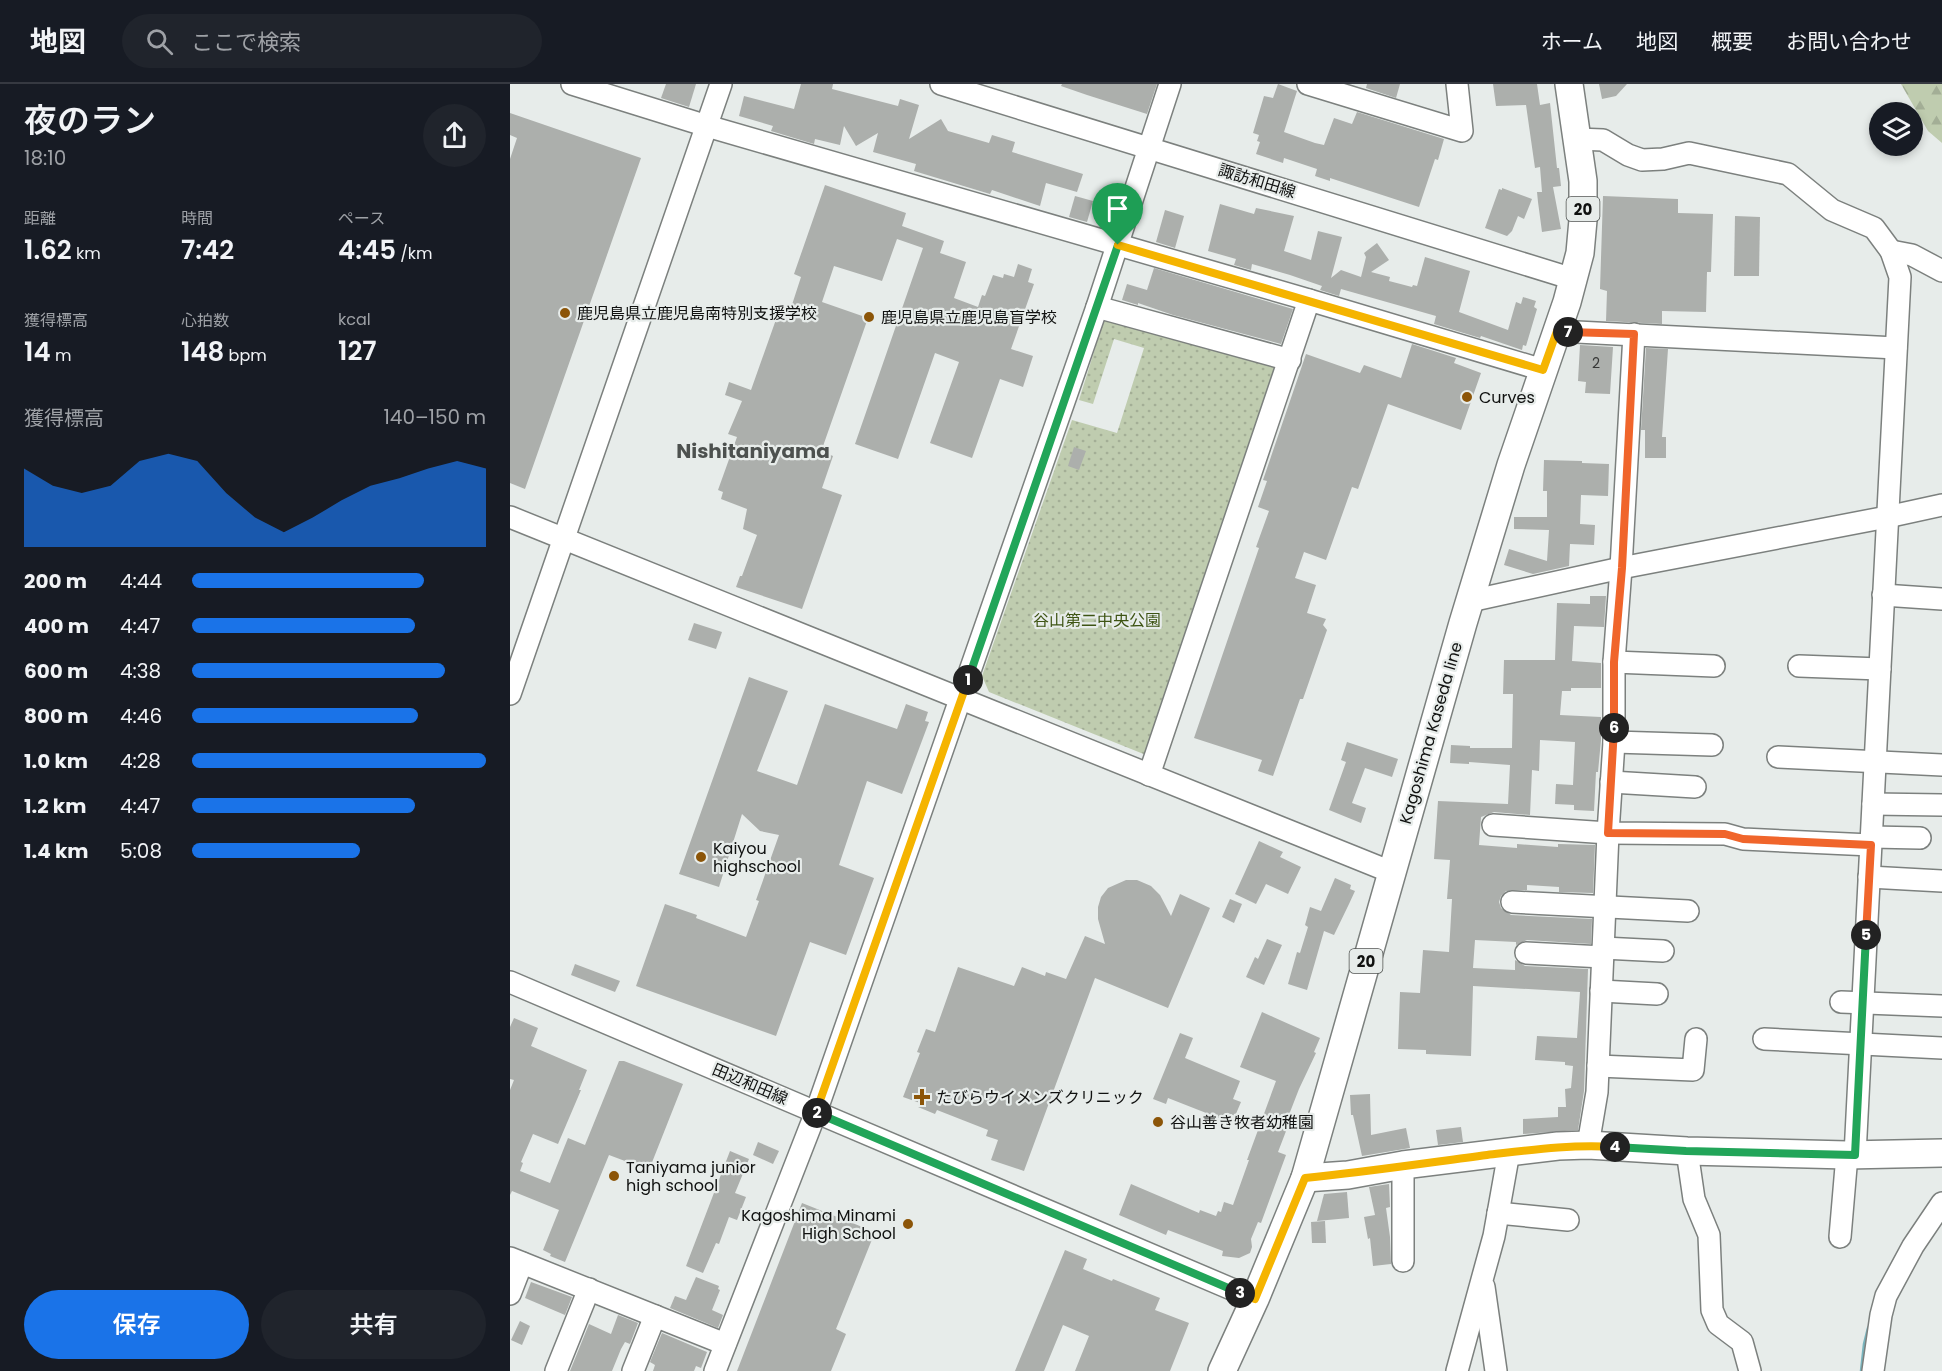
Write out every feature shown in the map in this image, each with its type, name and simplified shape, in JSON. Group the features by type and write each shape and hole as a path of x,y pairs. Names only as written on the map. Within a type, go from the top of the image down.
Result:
{"main road":[{"name":"Kagoshima Kaseda line","path":"1222,1371 1255,1299 1305,1178 1470,601 1507,477 1573,279 1581,244 1583,182 1569,84"},
{"path":"1305,1178 1348,1175 1403,1165 1558,1146 1588,1145 1686,1151 1851,1155 1942,1153"}],"street":[{"path":"572,84 706,126 1543,370"},
{"path":"510,694 721,84"},
{"name":"諏訪和田線","path":"941,84 1573,279"},
{"path":"715,1371 816,1112 1097,307 1170,84"},
{"path":"1308,84 1462,131 1457,84"},
{"path":"1577,139 1603,140 1628,155 1642,160 1663,159 1689,153 1788,174 1832,210 1874,228 1891,251 1900,277 1861,1044 1851,1155 1840,1237"},
{"path":"1891,251 1912,255 1942,272"},
{"path":"1149,775 1309,300"},
{"path":"1097,307 1290,360"},
{"path":"1557,331 1896,348"},
{"path":"1588,1145 1597,1092 1614,742 1614,662 1622,568 1634,334"},
{"path":"1470,601 1622,568 1942,505"},
{"path":"510,517 1391,872"},
{"path":"1883,595 1942,599"},
{"path":"1614,662 1714,666"},
{"path":"1799,666 1880,669"},
{"path":"1614,742 1712,745"},
{"path":"1778,753 1876,758 1942,765"},
{"path":"1611,782 1695,787"},
{"path":"1873,804 1942,805"},
{"path":"1493,825 1608,833 1725,834 1743,839 1871,841 1920,838"},
{"path":"1869,877 1942,880"},
{"path":"1512,902 1688,911"},
{"path":"1526,953 1663,951"},
{"name":"田辺和田線","path":"510,982 1255,1299"},
{"path":"1602,991 1657,994"},
{"path":"1841,1002 1942,1006"},
{"path":"1598,1066 1693,1070 1696,1039"},
{"path":"1764,1039 1942,1048"},
{"path":"1686,1151 1694,1199 1709,1235 1712,1310 1718,1324 1742,1342 1749,1371"},
{"path":"1457,1371 1483,1277 1509,1152"},
{"path":"1403,1165 1403,1261"},
{"path":"1873,1371 1886,1296 1913,1246 1942,1203"},
{"path":"1498,1213 1568,1220"},
{"path":"510,1294 516,1260 725,1344"},
{"path":"1483,1277 1496,1371"},
{"path":"556,1371 589,1289"},
{"path":"633,1371 654,1316"}],"green space":[{"path":"1901,84 1942,84 1942,143 1928,131 1923,122 1923,102 1911,102"},
{"name":"谷山第二中央公園","path":"1113,316 1277,363 1146,755 989,692 982,676 1072,420 1117,433 1144,348 1114,339 1093,404 1079,400 1104,320"}],"building":[{"path":"666,84 696,84 689,107 661,98"},
{"path":"801,84 833,84 832,89 898,106 900,99 919,105 909,139 941,119 948,131 989,143 992,135 1015,142 1012,152 1083,174 1077,192 1046,183 1040,206 992,190 990,194 914,171 916,164 873,152 878,133 856,146 844,126 840,145 815,139 814,144 771,131 773,126 739,116 744,96 794,109"},
{"path":"1062,84 1157,84 1147,114 1061,86"},
{"path":"1278,84 1297,91 1284,132 1315,143 1324,145 1334,118 1352,124 1357,112 1444,139 1419,207 1330,178 1330,181 1315,176 1317,169 1284,158 1283,163 1256,154 1260,142 1257,141 1259,135 1253,133 1264,96 1273,98"},
{"path":"1367,84 1400,84 1396,98 1366,88"},
{"path":"1493,84 1537,84 1540,105 1550,103 1561,186 1553,187 1561,229 1542,232 1537,192 1542,192 1540,167 1535,168 1526,105 1496,106"},
{"path":"1599,84 1627,84 1616,96 1602,99"},
{"path":"510,113 641,158 525,489 510,483 510,159 517,138 510,135"},
{"path":"825,185 906,213 902,226 944,241 940,253 966,262 954,298 978,307 993,275 1003,278 1004,274 1014,277 1018,264 1032,269 1028,282 1034,284 1011,349 1033,356 1023,387 1000,379 972,458 930,443 959,362 935,353 898,459 855,444 923,248 897,239 882,281 834,266 822,302 868,318 822,449 823,452 833,456 822,488 842,495 802,609 736,587 757,535 743,529 747,509 721,499 723,492 718,490 737,437 728,434 742,401 725,395 729,382 751,390 779,311 789,314 801,277 794,274"},
{"path":"1502,188 1532,199 1524,219 1518,216 1512,231 1507,236 1485,228 1499,189 1502,190"},
{"path":"1075,196 1093,201 1087,222 1069,217"},
{"path":"1603,196 1678,199 1678,213 1713,214 1711,272 1707,272 1706,312 1662,311 1662,324 1606,321 1607,291 1600,289"},
{"path":"1220,204 1254,214 1256,208 1294,216 1284,251 1311,260 1318,231 1342,237 1331,278 1341,270 1361,277 1366,257 1364,253 1377,243 1389,260 1371,272 1390,277 1389,281 1412,287 1417,286 1425,257 1470,271 1459,312 1508,330 1516,302 1521,304 1523,297 1536,301 1534,307 1537,309 1526,346 1523,345 1522,350 1481,336 1480,338 1434,324 1436,316 1341,289 1339,296 1320,290 1322,286 1252,264 1251,270 1234,265 1236,259 1208,251"},
{"path":"1165,210 1184,216 1175,248 1156,242"},
{"path":"1735,216 1760,217 1759,276 1734,276"},
{"path":"1154,268 1293,309 1281,344 1122,300 1127,284 1147,290"},
{"path":"1412,344 1456,358 1454,363 1481,373 1461,430 1388,404 1358,489 1352,487 1326,560 1304,552 1295,578 1316,585 1307,613 1326,619 1323,625 1327,630 1273,776 1258,771 1262,760 1194,738 1259,548 1256,547 1269,511 1258,507 1267,481 1263,480 1306,354 1360,373 1364,365 1401,378"},
{"path":"1580,345 1613,347 1610,394 1585,393 1586,382 1578,381"},
{"path":"1646,348 1668,349 1662,437 1666,437 1666,458 1645,458 1645,430 1641,430"},
{"path":"1074,447 1086,451 1079,470 1068,466"},
{"path":"1544,460 1609,464 1608,496 1581,495 1580,524 1595,525 1594,545 1570,544 1569,566 1533,574 1504,565 1509,549 1547,561 1549,530 1514,529 1514,517 1547,517 1547,491 1543,491"},
{"path":"1590,596 1606,596 1604,627 1574,626 1572,661 1601,663 1601,688 1571,688 1571,691 1562,691 1560,715 1601,717 1594,811 1574,810 1574,805 1555,804 1556,784 1573,785 1575,742 1540,740 1539,771 1532,770 1530,815 1494,812 1481,817 1479,845 1517,848 1517,844 1558,847 1558,844 1595,845 1593,893 1559,892 1559,887 1527,885 1527,890 1506,891 1499,902 1501,908 1511,915 1592,919 1591,944 1527,940 1516,945 1516,942 1475,940 1473,968 1515,970 1515,960 1525,966 1588,969 1584,1091 1578,1130 1523,1134 1523,1119 1558,1117 1558,1107 1566,1107 1565,1089 1571,1088 1573,1066 1565,1065 1565,1062 1535,1060 1537,1036 1577,1038 1580,992 1473,986 1471,1056 1426,1054 1426,1050 1398,1049 1400,992 1420,993 1423,950 1449,952 1452,899 1447,899 1450,860 1434,859 1438,801 1508,804 1510,765 1450,763 1451,745 1470,746 1470,748 1512,748 1513,694 1503,694 1504,660 1555,660 1557,603 1590,604"},
{"path":"694,623 722,632 716,649 688,640"},
{"path":"749,677 788,691 757,771 797,785 825,704 897,729 906,704 928,712 925,721 929,722 902,794 867,781 839,865 874,878 846,955 810,942 776,1036 636,986 665,904 697,915 696,918 746,937 759,901 756,900 779,835 760,831 742,814 719,887 679,874"},
{"path":"1347,742 1398,759 1392,777 1365,768 1352,803 1366,808 1361,823 1329,810 1346,762 1341,760"},
{"path":"1259,841 1283,852 1280,857 1301,867 1288,894 1266,884 1256,904 1235,894"},
{"path":"1335,878 1351,885 1350,889 1355,891 1334,935 1324,931 1307,990 1288,984 1297,952 1300,953 1308,927 1305,925 1310,907 1321,911"},
{"path":"1126,880 1137,880 1151,886 1160,895 1171,916 1180,894 1210,908 1168,1008 1095,978 1024,1171 991,1160 998,1140 986,1136 988,1130 937,1110 935,1114 918,1107 920,1103 903,1097 920,1053 917,1052 926,1029 935,1032 958,967 1014,986 1022,967 1045,976 1046,972 1066,979 1085,936 1105,944 1098,919 1101,897 1108,888"},
{"path":"1230,899 1242,904 1234,923 1222,917"},
{"path":"1267,939 1282,945 1264,985 1246,977"},
{"path":"575,964 620,981 615,992 571,975"},
{"path":"1262,1012 1320,1038 1314,1052 1316,1053 1285,1125 1288,1126 1278,1152 1286,1155 1261,1223 1258,1222 1251,1239 1250,1253 1239,1258 1222,1256 1223,1251 1168,1230 1166,1235 1119,1215 1131,1184 1199,1213 1200,1210 1216,1216 1218,1211 1221,1212 1224,1202 1233,1205 1276,1081 1240,1067"},
{"path":"514,1018 538,1028 531,1046 587,1070 558,1144 533,1134 521,1162 523,1163 520,1171 550,1183 568,1138 585,1145 619,1061 683,1084 649,1170 609,1155 565,1262 550,1256 551,1254 543,1250 559,1210 512,1191 510,1195 510,1090 514,1080 510,1079 510,1027"},
{"path":"1180,1033 1193,1038 1185,1058 1240,1081 1233,1099 1241,1102 1235,1116 1228,1113 1224,1120 1168,1098 1166,1104 1153,1099"},
{"path":"1370,1094 1371,1135 1406,1128 1410,1148 1362,1156 1353,1115 1351,1115 1350,1095"},
{"path":"1461,1127 1463,1142 1438,1145 1436,1130"},
{"path":"758,1142 779,1151 773,1164 753,1155"},
{"path":"730,1151 749,1159 735,1193 746,1197 737,1220 729,1217 719,1244 716,1243 703,1273 686,1266"},
{"path":"1389,1184 1390,1207 1386,1208 1391,1264 1373,1266 1370,1238 1368,1239 1364,1217 1375,1215 1369,1187"},
{"path":"1347,1192 1349,1218 1317,1221 1324,1194"},
{"path":"802,1203 875,1232 836,1329 846,1334 831,1371 737,1371"},
{"path":"1325,1221 1326,1243 1312,1243 1311,1222"},
{"path":"1065,1250 1087,1259 1083,1269 1160,1298 1155,1310 1189,1323 1170,1371 1075,1371 1089,1336 1063,1325 1044,1371 1015,1371"},
{"path":"696,1277 719,1286 720,1290 712,1310 723,1315 718,1328 670,1308 675,1296 686,1300"},
{"path":"531,1282 572,1297 565,1315 525,1298"},
{"path":"618,1315 638,1323 630,1344 625,1342 612,1371 570,1371 589,1324 611,1334"},
{"path":"520,1321 530,1326 522,1345 511,1340"},
{"path":"662,1333 707,1352 701,1368 696,1366 694,1371 653,1371 655,1365 650,1362"}],"waterway":[{"path":"1862,1371 1869,1328"}],"place":[{"name":"鹿児島県立鹿児島南特別支援学校","path":"565,313"},
{"name":"鹿児島県立鹿児島盲学校","path":"869,317"},
{"name":"Curves","path":"1467,397"},
{"name":"Kaiyou highschool","path":"701,857"},
{"name":"たびらウイメンズクリニック","path":"922,1097"},
{"name":"谷山善き牧者幼稚園","path":"1158,1122"},
{"name":"Taniyama junior high school","path":"614,1176"},
{"name":"Kagoshima Minami High School","path":"908,1224"}],"district":[{"name":"Nishitaniyama","path":"753,451"}],"route":[{"path":"1118,245 1543,370 1557,331 1634,334 1622,568 1614,662 1614,742 1608,833 1725,834 1743,839 1871,845 1855,1155 1686,1151 1588,1145 1558,1146 1403,1165 1348,1175 1305,1178 1255,1299 816,1112 962,699 1118,245"}]}
